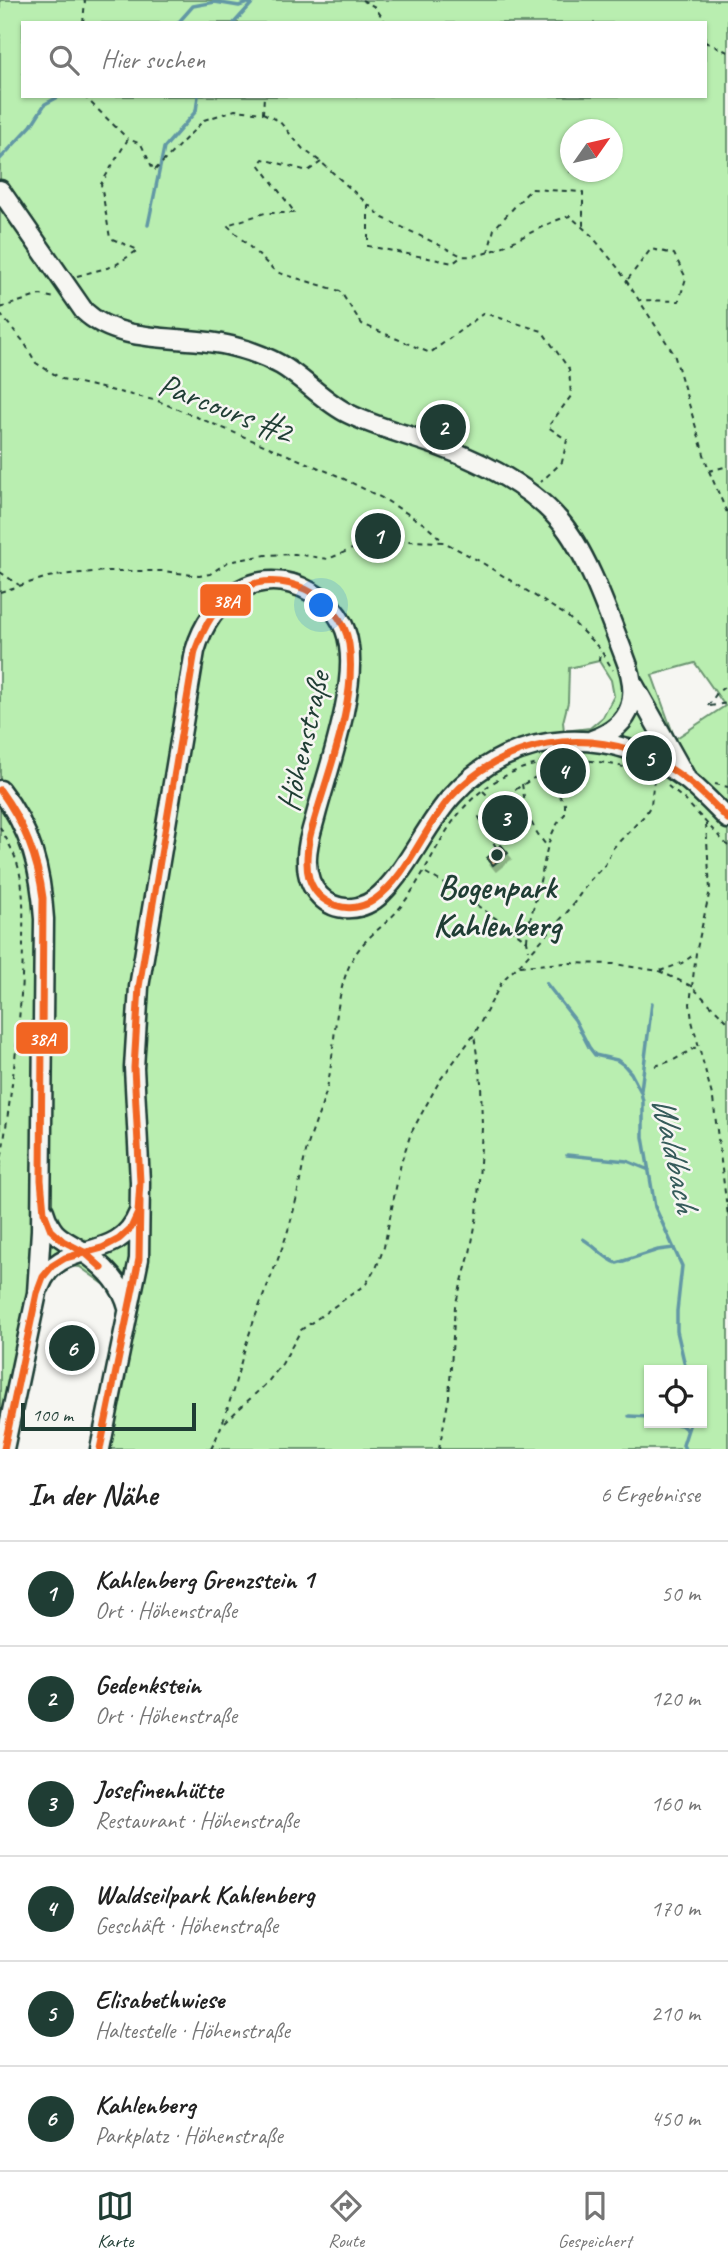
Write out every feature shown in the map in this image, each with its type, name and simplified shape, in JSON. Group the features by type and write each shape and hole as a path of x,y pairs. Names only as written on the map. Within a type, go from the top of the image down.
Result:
{"street":[{"name":"Höhenstraße","path":"0,190 91,317 116,330 222,344 258,354 282,365 332,405 348,414 444,448 490,469 530,493 561,521 582,555 628,664 632,691 627,715 618,726 603,736 592,740 549,742 515,752 478,772 459,788 442,808 381,894 359,907 337,908 315,891 307,863 310,840 346,696 351,656 345,628 338,615 320,597 295,584 281,581 250,585 238,590 217,606 204,626 195,651 139,987 134,1068 140,1199 139,1259 100,1449"},
{"name":"Höhenstraße","path":"632,691 686,779 728,820"},
{"name":"Höhenstraße","path":"592,740 634,751 686,779"},
{"path":"548,766 549,742"},
{"name":"Höhenstraße","path":"0,790 29,835 41,879 44,919 37,1293"},
{"name":"Höhenstraße","path":"41,1180 44,1212 51,1230 63,1241 84,1252 115,1280 125,1296 128,1310"},
{"name":"Höhenstraße","path":"4,1449 37,1293 43,1277 52,1266 65,1258 102,1248 124,1236 135,1222 140,1199"}],"path":[{"path":"83,21 85,0"},
{"path":"362,0 375,7 385,21"},
{"path":"707,43 728,52"},
{"path":"86,98 128,139 141,144 154,171 204,120 235,110 263,113 279,121 303,149 383,218 462,256 472,257 488,253 554,220 570,216 627,281 674,354 709,471 728,514"},
{"path":"263,113 264,98"},
{"path":"62,280 114,266 138,250 110,238 101,184 128,139"},
{"path":"321,162 308,171 263,159 260,164 295,213 265,213 227,225 276,272 340,291 362,324 430,353 484,313 542,331 569,369 571,396 548,427 567,440 562,462 530,493"},
{"path":"488,253 494,229 531,189 583,192 583,228"},
{"path":"368,205 368,246 453,263 462,256"},
{"path":"627,281 651,249 674,254 686,278 679,301 639,300"},
{"path":"0,308 40,295 77,301"},
{"name":"Parcours #2","path":"0,314 24,342 36,363 62,379 158,401 335,475 384,499 424,524 444,542 567,616 600,649 624,689 632,691"},
{"path":"709,471 728,466"},
{"path":"0,592 48,577 105,570 164,571 199,576 210,574 228,562 266,555 295,554 328,558 374,540 444,542"},
{"path":"0,572 20,586"},
{"path":"598,660 600,649"},
{"path":"728,684 717,692 708,706 728,703"},
{"path":"211,1449 224,1422 250,1332 291,1222 307,1146 328,1082 339,1003 349,964 360,945 402,905 461,811 483,791 518,771 596,760 653,777 685,800 728,846"},
{"path":"496,847 479,817 494,803 548,766"},
{"path":"530,951 527,942 528,927 547,846 557,823 565,814 565,804 548,766"},
{"path":"224,1422 267,1383 282,1364 301,1330 366,1284 384,1247 401,1163 411,1133 440,1080 474,1035 503,980 569,910 590,880 605,865 613,848 645,815 651,804 653,777"},
{"path":"522,784 527,814 533,829 547,846"},
{"path":"483,791 494,803"},
{"path":"706,823 710,890 691,986 692,1021 713,1099 728,1216"},
{"path":"0,827 12,848 19,869 23,927 22,992 13,1083 0,1168"},
{"path":"424,872 452,888 527,942"},
{"path":"659,971 682,963 696,953"},
{"path":"518,966 614,964 659,971 691,986 728,1022"},
{"path":"439,1449 449,1397 455,1306 477,1216 482,1128 481,1082 474,1035"},
{"path":"656,1066 674,1060 700,1044"}],"green space":[{"path":"0,0 728,0 728,1449 96,1449 124,1317 112,1290 80,1267 70,1266 49,1278 0,1449","holes":["599,661 611,680 614,696 603,717 590,728 564,731 569,668","695,663 725,706 675,739 652,675"]}],"building":[{"path":"505,798 524,817 520,822 522,825 512,836 508,833 504,837 485,818"},
{"name":"Bogenpark Kahlenberg","path":"501,845 508,853 493,865 487,858"}],"waterway":[{"path":"180,21 193,6 215,2 239,6 255,0"},
{"path":"236,21 254,1"},
{"path":"0,159 31,126 45,104 56,98"},
{"path":"148,225 164,148 196,111 198,98"},
{"name":"Waldbach","path":"546,983 575,1020 595,1055 617,1060 624,1065 641,1092 643,1137 655,1207 682,1266 677,1331 685,1365"},
{"path":"641,1090 652,1003"},
{"path":"567,1155 627,1161 649,1170"},
{"path":"583,1239 617,1263 658,1250 674,1248"},
{"path":"629,1416 644,1417"},
{"name":"Waldbach","path":"685,1449 683,1445 688,1428"}],"transit line":[{"name":"38A","path":"4,1449 37,1293 43,1277 52,1266 65,1258 102,1248 119,1239 131,1228 138,1213 140,1182 134,1068 139,987 195,651 202,633 222,603 237,591 254,584 271,581 289,583 306,589 321,599 334,611 344,627 351,667 345,716 310,836 307,857 313,888 336,906 365,905 386,890 406,865 440,810 471,778 495,762 548,744 604,744 659,762 687,780 728,819"},
{"name":"38A","path":"0,790 29,841 38,868 43,898 41,1180 44,1212 51,1230 102,1268"},
{"name":"38A","path":"100,1449 139,1259 140,1201"}],"place":[{"name":"Gedenkstein","path":"443,427"},
{"name":"Kahlenberg Grenzstein 1","path":"378,536"},
{"name":"Elisabethwiese","path":"649,758"},
{"name":"Waldseilpark Kahlenberg","path":"563,771"},
{"name":"Josefinenhütte","path":"505,818"},
{"name":"Bogenpark Kahlenberg","path":"497,855"},
{"name":"Kahlenberg","path":"72,1348"}]}
